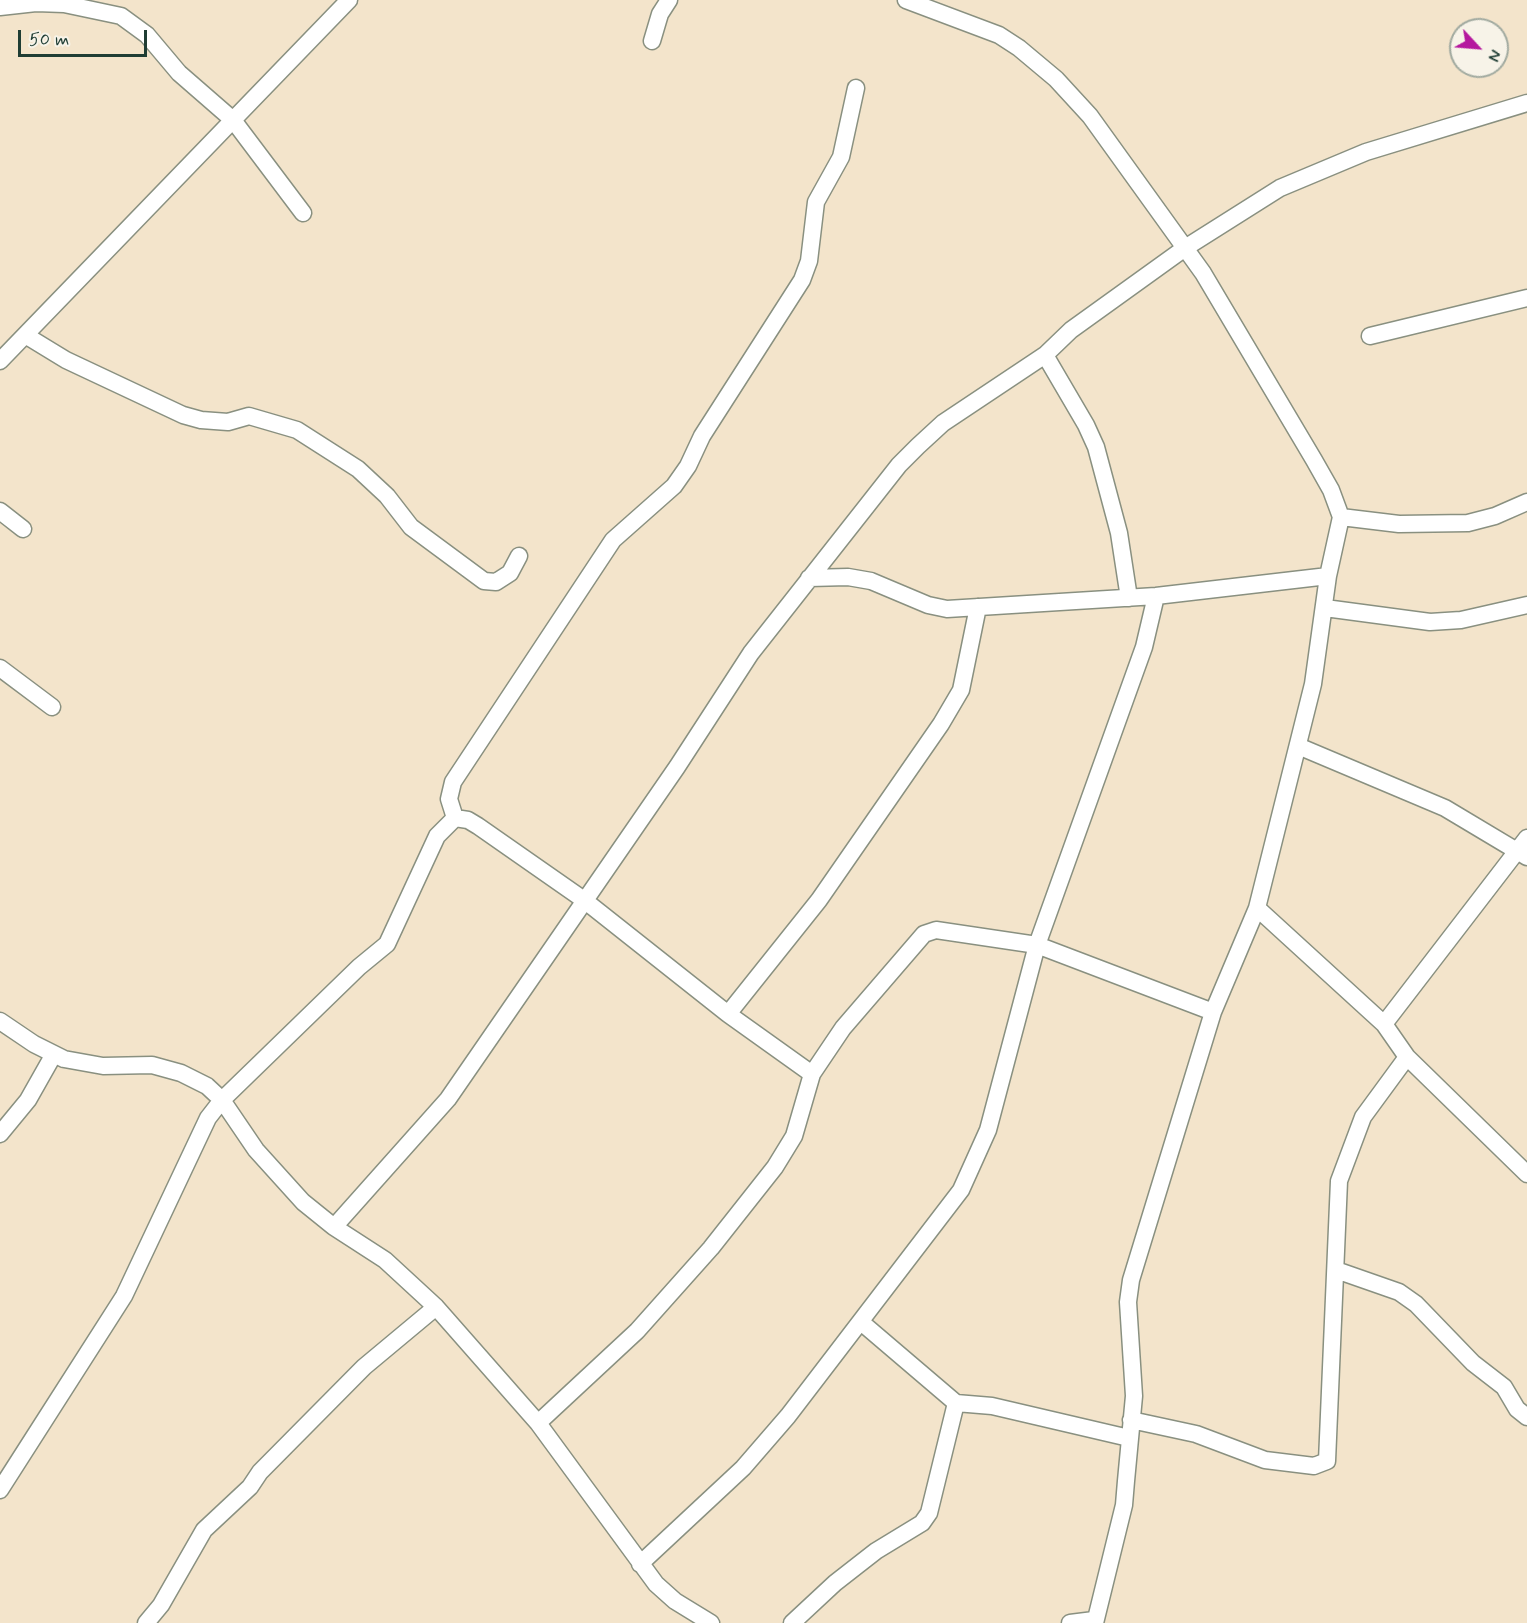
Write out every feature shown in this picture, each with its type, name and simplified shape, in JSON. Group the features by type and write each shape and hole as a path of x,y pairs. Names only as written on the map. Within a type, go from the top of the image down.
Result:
{"street":[{"path":"0,361 350,0"},
{"path":"652,40 660,14 669,0"},
{"path":"906,0 999,35 1056,79 1090,117 1203,273 1331,490 1341,517 1328,576 1313,684 1257,908 1212,1012 1131,1280 1128,1302 1134,1396 1124,1505 1094,1621 1070,1623"},
{"path":"0,7 36,3 64,4 88,7 121,16 147,34 179,73 233,120 303,213"},
{"path":"455,818 449,799 453,782 613,540 660,501 674,486 702,436 802,280 811,252 816,202 841,157 856,88"},
{"path":"334,1227 448,1099 677,767 751,653 900,465 918,446 943,423 1045,355 1071,330 1185,248 1250,205 1308,176 1366,152 1527,103"},
{"path":"1370,336 1527,297"},
{"path":"25,335 66,360 183,416 228,422 249,416 297,430 358,469 387,496 411,527 484,581 496,582 510,573 519,556"},
{"path":"1045,355 1086,425 1096,447 1119,533 1130,598"},
{"path":"1341,517 1436,525 1468,523 1526,507"},
{"path":"0,511 23,529"},
{"path":"809,578 848,577 871,581 928,605 947,609 1156,596 1328,576"},
{"path":"640,1564 743,1468 788,1416 961,1190 988,1130 1037,945 1144,647 1156,596"},
{"path":"1325,608 1430,622 1461,620 1527,604"},
{"path":"728,1014 819,900 941,724 961,690 978,607"},
{"path":"0,668 52,707"},
{"path":"1299,746 1444,808 1521,854"},
{"path":"455,818 468,820 478,826 584,900 728,1014 812,1074"},
{"path":"0,1490 124,1296 208,1118 222,1100 359,967 387,945 437,836 455,818"},
{"path":"1384,1024 1521,854 1527,838"},
{"path":"1257,908 1384,1024 1407,1057 1527,1174"},
{"path":"538,1423 637,1331 732,1221 774,1167 794,1136 812,1074 843,1028 924,934 936,930 1037,945 1212,1012"},
{"path":"0,1021 64,1059 103,1066 152,1065 181,1073 207,1086 222,1100 256,1149 303,1202 334,1227 385,1260 436,1307 538,1423 640,1564 675,1601 711,1623"},
{"path":"0,1134 28,1100 54,1054"},
{"path":"1131,1420 1196,1434 1265,1460 1314,1466 1327,1461 1339,1181 1364,1117 1407,1057"},
{"path":"1336,1270 1399,1292 1416,1304 1473,1363 1504,1387 1516,1409 1527,1417"},
{"path":"146,1623 161,1605 204,1530 250,1488 260,1472 364,1367 436,1307"},
{"path":"861,1322 956,1403 992,1406 1129,1438"},
{"path":"792,1623 835,1583 868,1558 922,1523 929,1513 956,1403"}]}
